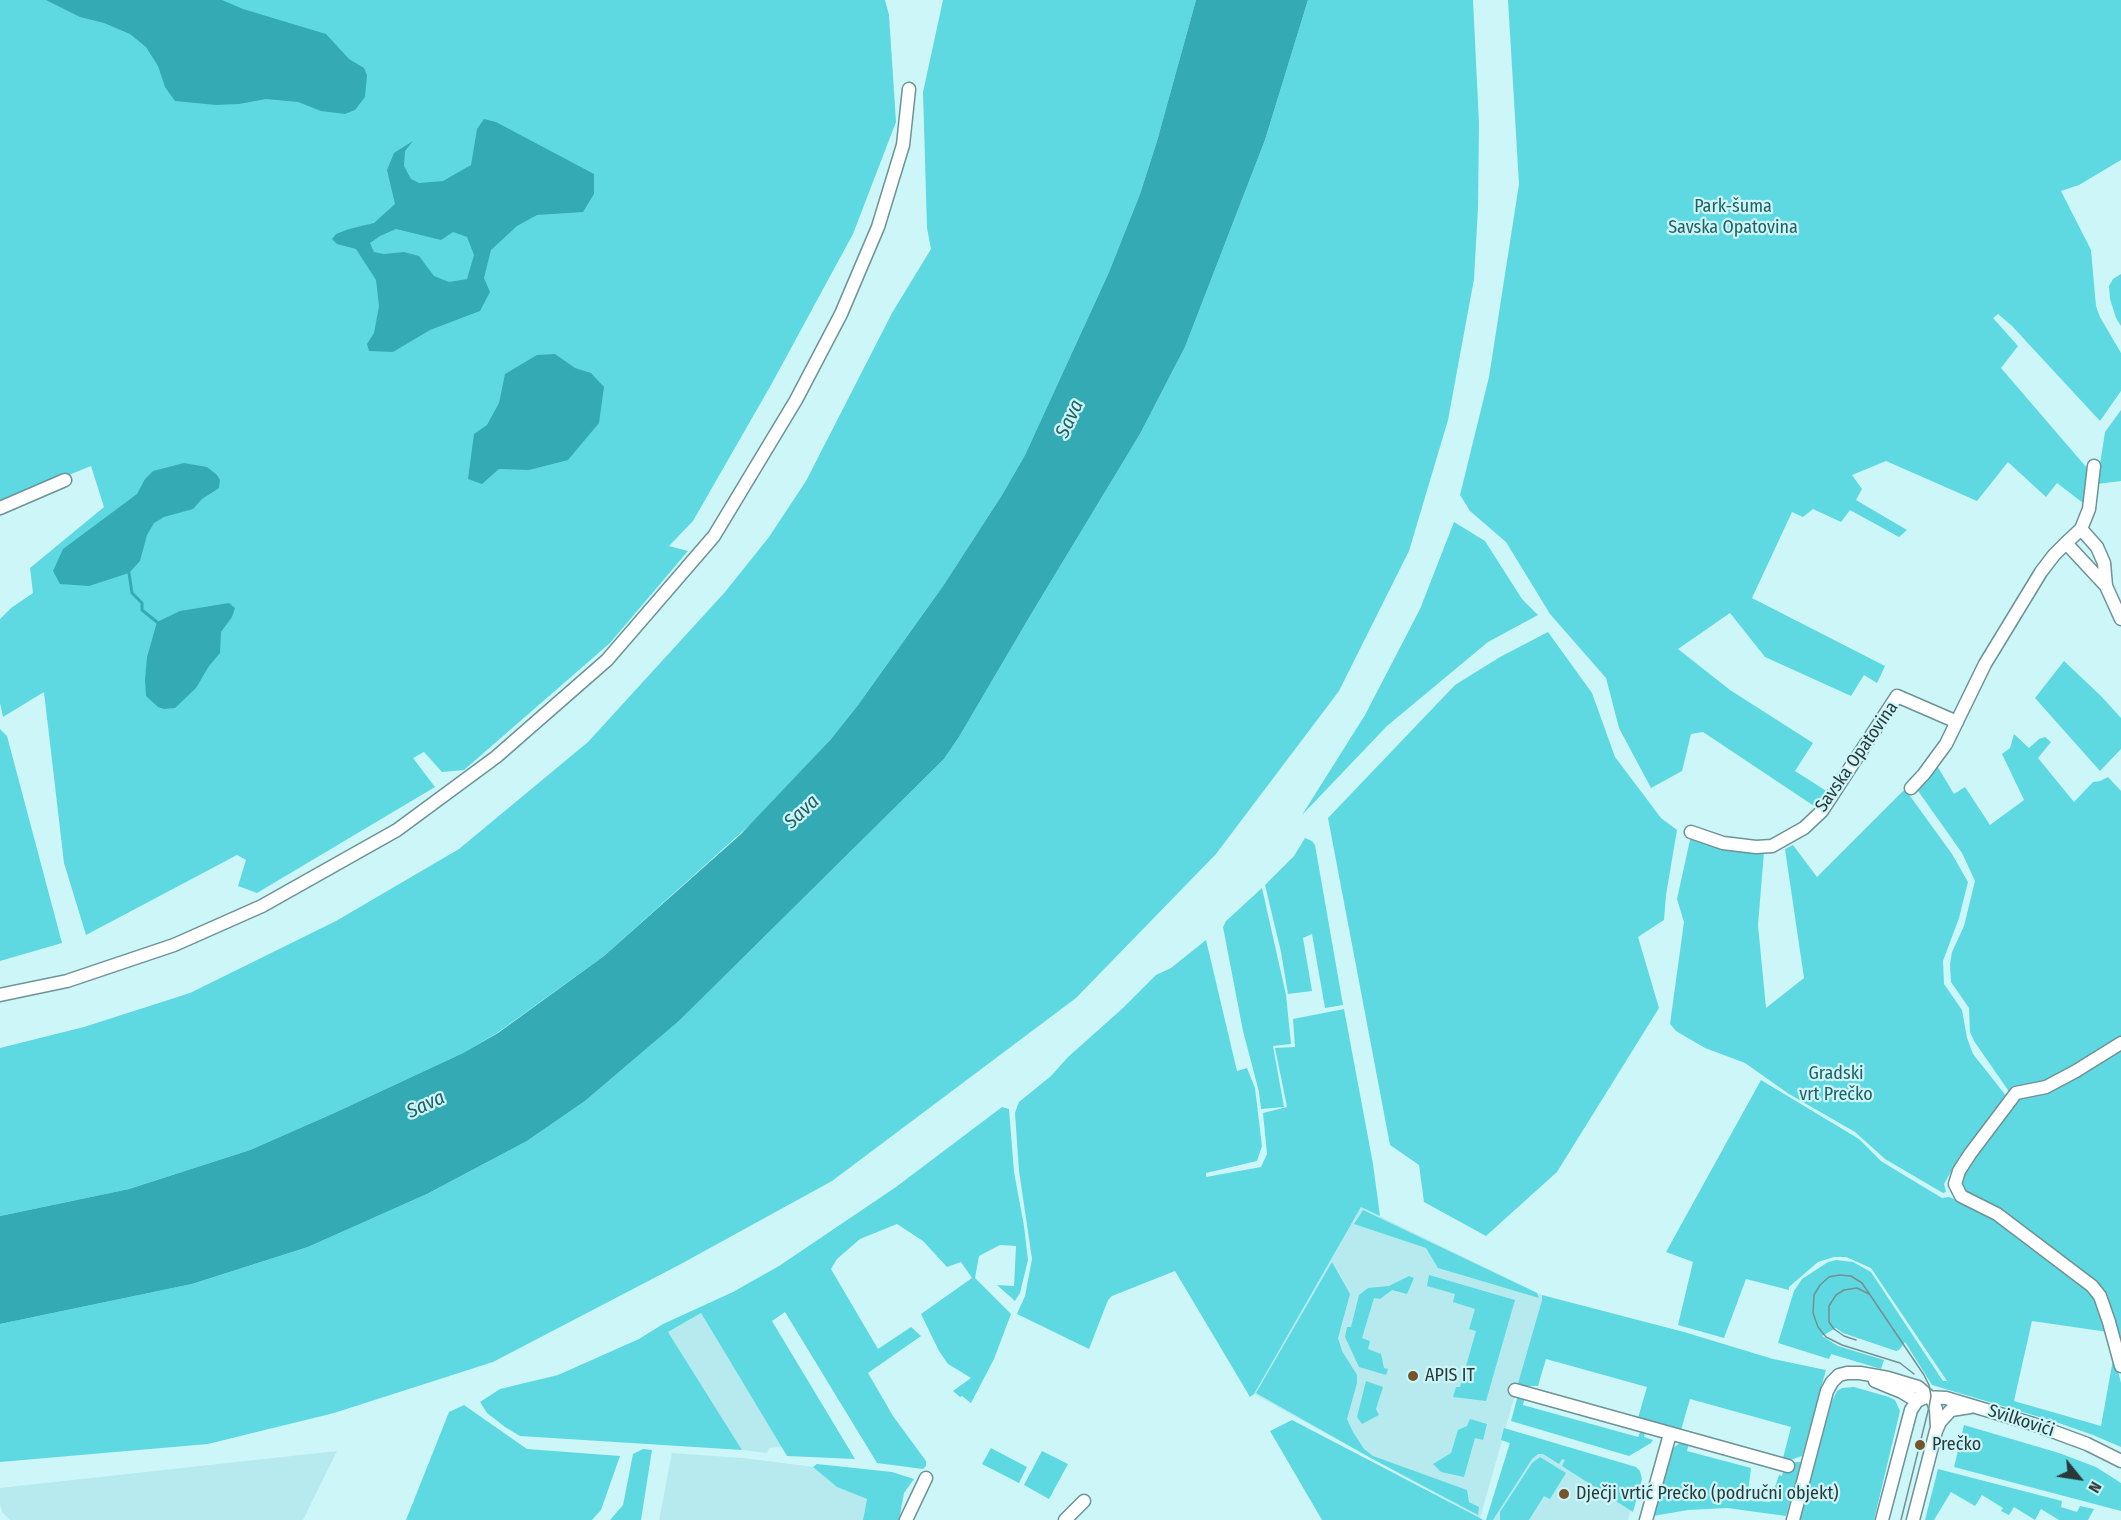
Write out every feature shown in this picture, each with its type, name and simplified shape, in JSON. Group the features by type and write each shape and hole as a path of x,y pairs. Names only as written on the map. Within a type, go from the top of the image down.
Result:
{"street":[{"path":"0,995 67,981 174,945 262,906 397,830 496,757 607,660 714,536 796,400 841,314 878,227 903,145 909,90"},
{"path":"1911,788 1946,744 1985,664 2041,572 2054,555 2081,529 2089,509 2094,466"},
{"path":"0,508 65,480"},
{"path":"2081,529 2097,548 2103,563 2106,586"},
{"path":"2066,543 2106,586 2121,619"},
{"name":"Savska Opatovina","path":"1691,832 1723,843 1756,847 1772,846 1804,828 1822,811 1897,696 1958,722"},
{"path":"2121,1043 2046,1087 2016,1093 1959,1172 1955,1184 1957,1192 1997,1214 2092,1286 2100,1296 2121,1366"},
{"path":"1793,1520 1829,1386 1839,1375 1860,1373 1917,1401"},
{"name":"Svilkovići","path":"1860,1373 1899,1381 1918,1387 1931,1396 1980,1407 2070,1437 2121,1461"},
{"path":"1515,1390 1788,1466"},
{"path":"1882,1520 1909,1414 1917,1401 1931,1396 1936,1408 1937,1428"},
{"path":"1913,1520 1937,1428 1942,1418 1955,1408 1980,1407"},
{"path":"1646,1520 1670,1434"},
{"path":"906,1520 926,1478"},
{"path":"1065,1520 1084,1501"}],"shaded area":[{"path":"1361,1207 1542,1295 1480,1518 1254,1394"},
{"path":"701,1313 782,1447 769,1448 767,1453 742,1450 668,1332"},
{"name":"Dječji vrtić Prečko (područni objekt)","path":"1510,1442 1639,1479 1628,1520 1486,1520"},
{"path":"337,1451 303,1520 10,1520 2,1512 0,1504 0,1488"},
{"path":"672,1453 743,1458 814,1467 837,1487 867,1499 863,1520 659,1520"}],"green space":[{"path":"0,0 885,0 889,15 896,122 853,234 771,385 693,521 669,546 688,551 610,643 464,770 442,772 424,752 413,758 435,787 257,893 238,886 246,860 237,855 86,935 64,863 44,692 3,717 0,703 0,619 11,608 33,593 30,568 104,507 91,466 0,503"},
{"path":"943,0 1196,0 1140,194 1109,272 1025,455 943,586 858,705 831,739 753,822 604,956 497,1033 463,1053 250,1150 129,1189 0,1216 0,1048 84,1027 190,993 336,921 459,849 588,742 725,592 769,537 806,481 892,313 931,249 927,228 923,92"},
{"path":"1308,0 1473,0 1479,123 1474,279 1448,420 1409,551 1339,691 1216,854 1076,998 832,1181 679,1265 493,1362 334,1413 208,1444 0,1462 0,1324 192,1284 308,1247 427,1194 527,1141 585,1101 679,1021 944,759 1140,434 1185,347 1265,140"},
{"name":"Park-šuma Savska Opatovina","path":"1508,0 2121,0 2121,160 2079,185 2061,191 2091,250 2096,306 2121,353 2121,391 2100,421 2012,326 1998,314 1993,318 2018,346 2001,368 2087,468 2083,503 2057,483 2046,497 2008,462 1977,501 1886,461 1852,475 1862,489 1856,500 1907,530 1899,537 1850,510 1841,522 1813,509 1803,517 1792,512 1752,598 1885,666 1877,683 1864,675 1851,696 1765,657 1730,613 1678,649 1730,690 1813,743 1795,771 1828,792 1817,808 1703,732 1691,734 1682,771 1651,788 1619,728 1606,678 1550,614 1506,542 1470,511 1460,495 1489,377 1519,184"},
{"path":"2121,274 2121,326 2110,299 2109,286 2113,279"},
{"path":"2121,410 2121,481 2097,484 2105,432"},
{"path":"1454,522 1485,541 1522,599 1538,615 1488,642 1387,726 1302,815 1365,715 1420,609"},
{"path":"1548,632 1592,693 1615,757 1661,818 1677,830 1664,920 1638,937 1659,1008 1557,1172 1486,1236 1424,1202 1419,1165 1390,1145 1328,818 1455,685 1500,657"},
{"path":"2064,661 2121,718 2121,749 2100,771 2035,698"},
{"path":"0,729 7,736 62,943 0,961"},
{"path":"2014,734 2029,748 2045,737 2051,742 2038,758 2074,802 2093,782 2108,777 2121,791 2121,1039 2042,1084 2010,1093 1974,1041 1970,1032 1969,1008 1951,982 1952,952 1964,926 1975,881 1962,853 1916,788 1936,764 1954,794 1965,787 1990,825 2024,800 2002,754 2010,748"},
{"name":"Gradski vrt Prečko","path":"1905,789 1952,854 1968,882 1959,918 1943,961 1944,984 1962,1010 1967,1038 1973,1054 2007,1097 1962,1158 1960,1156 1944,1184 1946,1192 1943,1193 1885,1159 1855,1132 1789,1094 1745,1063 1705,1048 1676,1031 1670,1024 1684,922 1677,899 1690,840 1693,837 1764,852 1758,925 1766,1008 1804,978 1785,849 1793,845 1817,877"},
{"path":"1305,838 1315,845 1343,1005 1325,1008 1312,934 1303,938 1312,991 1288,994 1281,952 1265,885 1294,856"},
{"path":"1262,888 1286,995 1291,1044 1273,1046 1284,1107 1261,1109 1223,927 1226,921"},
{"path":"1206,940 1237,1071 1247,1068 1255,1088 1262,1146 1257,1161 1206,1173 1206,1177 1261,1167 1267,1154 1263,1113 1287,1107 1275,1048 1295,1047 1293,1019 1344,1009 1373,1164 1380,1216 1361,1207 1254,1394 1250,1397 1175,1271 1112,1296 1108,1300 1089,1349 1017,1314 1025,1296 1032,1259 1019,1171 1015,1113 1019,1102 1051,1076 1068,1057 1156,975 1171,968"},
{"path":"2121,1046 2121,1354 2101,1292 1961,1191 1960,1177 2015,1098"},
{"path":"1761,1080 1859,1139 1881,1161 1942,1198 1949,1197 1984,1211 2072,1274 2096,1298 2108,1332 2032,1321 2014,1401 2101,1426 2114,1354 2121,1383 2121,1447 2053,1421 1932,1385 1905,1342 1896,1351 1843,1333 1836,1328 1822,1336 1838,1346 1884,1360 1881,1369 1831,1354 1829,1359 1778,1343 1794,1291 1802,1279 1828,1262 1836,1260 1853,1262 1871,1272 1943,1381 1947,1381 1871,1268 1846,1257 1834,1257 1818,1262 1789,1287 1789,1290 1746,1279 1724,1338 1678,1325 1693,1262 1666,1252"},
{"path":"1002,1107 1009,1109 1014,1172 1028,1260 1020,1293 1015,1301 997,1285 1014,1286 1016,1246 1000,1245 979,1256 975,1278 1011,1314 994,1359 971,1403 953,1391 971,1378 948,1364 921,1314 972,1278 961,1262 947,1267 923,1241 897,1224 860,1239 837,1259 831,1269 878,1349 911,1327 921,1336 868,1373 893,1416 926,1461 923,1469 877,1463 785,1312 772,1321 855,1459 787,1456 701,1313 668,1332 742,1450 520,1436 487,1413 480,1402 500,1389 558,1375 639,1339 663,1324 733,1292 779,1266 896,1187"},
{"path":"1363,1210 1537,1293 1539,1298 1438,1268 1426,1248 1354,1224"},
{"path":"1332,1262 1350,1294 1338,1338 1342,1351 1357,1375 1347,1419 1353,1432 1364,1449 1373,1456 1467,1490 1469,1502 1479,1507 1478,1515 1256,1393"},
{"path":"1429,1275 1515,1300 1486,1401 1453,1397 1456,1387 1460,1387 1476,1331 1469,1329 1475,1309 1453,1302 1455,1294 1427,1286"},
{"path":"1409,1276 1414,1278 1407,1294 1392,1290 1380,1299 1374,1298 1362,1338 1370,1341 1368,1349 1381,1354 1384,1368 1388,1369 1386,1375 1359,1367 1345,1337 1347,1327 1351,1327 1359,1295 1368,1288 1389,1286"},
{"path":"1542,1295 1684,1332 1773,1359 1826,1370 1802,1456 1790,1460 1783,1458 1791,1427 1690,1399 1681,1430 1638,1418 1647,1387 1546,1359 1538,1386 1528,1386 1527,1389 1517,1387"},
{"path":"1366,1381 1383,1387 1376,1409 1379,1415 1362,1424 1357,1417"},
{"path":"1854,1387 1895,1400 1900,1411 1874,1520 1800,1520 1832,1401 1837,1391"},
{"path":"1518,1395 1525,1397 1523,1405 1638,1437 1641,1430 1645,1431 1644,1437 1653,1440 1629,1456 1511,1421"},
{"path":"464,1405 527,1449 620,1456 601,1510 592,1520 406,1520 449,1412"},
{"path":"1470,1419 1487,1424 1483,1440 1475,1438 1464,1477 1441,1472 1433,1464 1451,1453 1458,1430 1467,1426"},
{"path":"1292,1420 1483,1520 1322,1520 1270,1431"},
{"path":"1964,1425 2059,1453 2096,1467 2121,1483 2121,1511 1954,1467"},
{"path":"1504,1428 1636,1467 1642,1479 1633,1512 1611,1498 1615,1492 1605,1485 1601,1491 1562,1466 1565,1460 1562,1459 1559,1464 1543,1454 1538,1454 1532,1459 1493,1520 1486,1520 1510,1443 1501,1440"},
{"path":"1680,1443 1689,1443 1687,1451 1751,1468 1747,1500 1770,1502 1779,1475 1782,1476 1784,1469 1790,1472 1793,1462 1801,1462 1786,1516 1727,1508 1688,1510 1653,1516 1670,1450"},
{"path":"991,1448 1027,1467 1019,1483 982,1464"},
{"path":"643,1449 652,1450 641,1520 610,1520 623,1505 633,1454"},
{"path":"1042,1451 1068,1464 1049,1499 1024,1485"},
{"path":"1540,1457 1566,1473 1550,1499 1544,1496 1529,1520 1500,1520 1500,1512 1532,1463"},
{"path":"817,1464 892,1472 914,1479 904,1493 899,1520 863,1520 867,1499 837,1487 813,1467"},
{"path":"1938,1469 2062,1501 2061,1507 2077,1512 2080,1506 2094,1509 2088,1520 2059,1520 2041,1509 2035,1520 2014,1507 2009,1515 2001,1511 2003,1508 1982,1495 1975,1506 1951,1492 1934,1520 1925,1520"}],"water":[{"path":"46,0 222,0 243,9 326,34 349,59 364,68 367,75 365,97 355,110 345,114 321,111 298,102 266,99 216,105 175,101 165,87 158,66 146,47 130,34 104,23 80,17"},
{"name":"Sava","path":"1196,0 1308,0 1265,140 1185,347 1140,434 944,759 679,1021 585,1101 527,1141 427,1194 308,1247 192,1284 0,1324 0,1216 129,1189 250,1150 463,1053 498,1033 604,956 740,835 831,739 943,586 1025,455 1109,272 1140,194"},
{"path":"484,119 496,122 594,174 594,194 583,212 537,215 517,226 491,250 484,278 490,292 480,311 430,330 393,352 369,351 367,344 374,333 379,306 376,280 356,249 337,244 332,239 336,234 349,229 374,223 395,204 387,170 394,153 413,141 405,151 404,166 411,179 419,183 443,181 471,165 477,129","holes":["396,229 441,240 453,232 467,237 474,255 467,279 449,282 434,276 419,256 404,252 384,254 374,252 370,243"]},
{"path":"555,354 575,368 591,373 604,387 599,423 568,460 529,470 499,469 482,484 468,479 474,434 487,425 499,403 505,374 537,355"},
{"path":"184,463 207,467 220,480 219,488 202,499 193,509 164,517 154,523 147,535 140,561 129,573 89,586 60,584 53,571 63,549 137,494 145,479 153,471"},
{"path":"229,603 235,608 232,617 221,632 220,653 196,688 175,708 158,707 146,696 145,680 147,657 157,622 180,611"}],"waterway":[{"path":"129,573 132,593 142,603 142,610 157,622"}],"tram line":[{"path":"1901,1520 1929,1407 1931,1396 1929,1385 1862,1283 1851,1276 1839,1275 1829,1277 1820,1285 1814,1295 1813,1313 1818,1327 1826,1337 1842,1345 1900,1363 1914,1374"},
{"path":"1856,1340 1834,1329 1829,1322 1829,1306 1836,1295 1844,1290 1857,1288 1869,1294"}],"place":[{"name":"APIS IT","path":"1413,1376"},
{"name":"Prečko","path":"1920,1445"},
{"name":"Dječji vrtić Prečko (područni objekt)","path":"1564,1494"}]}
